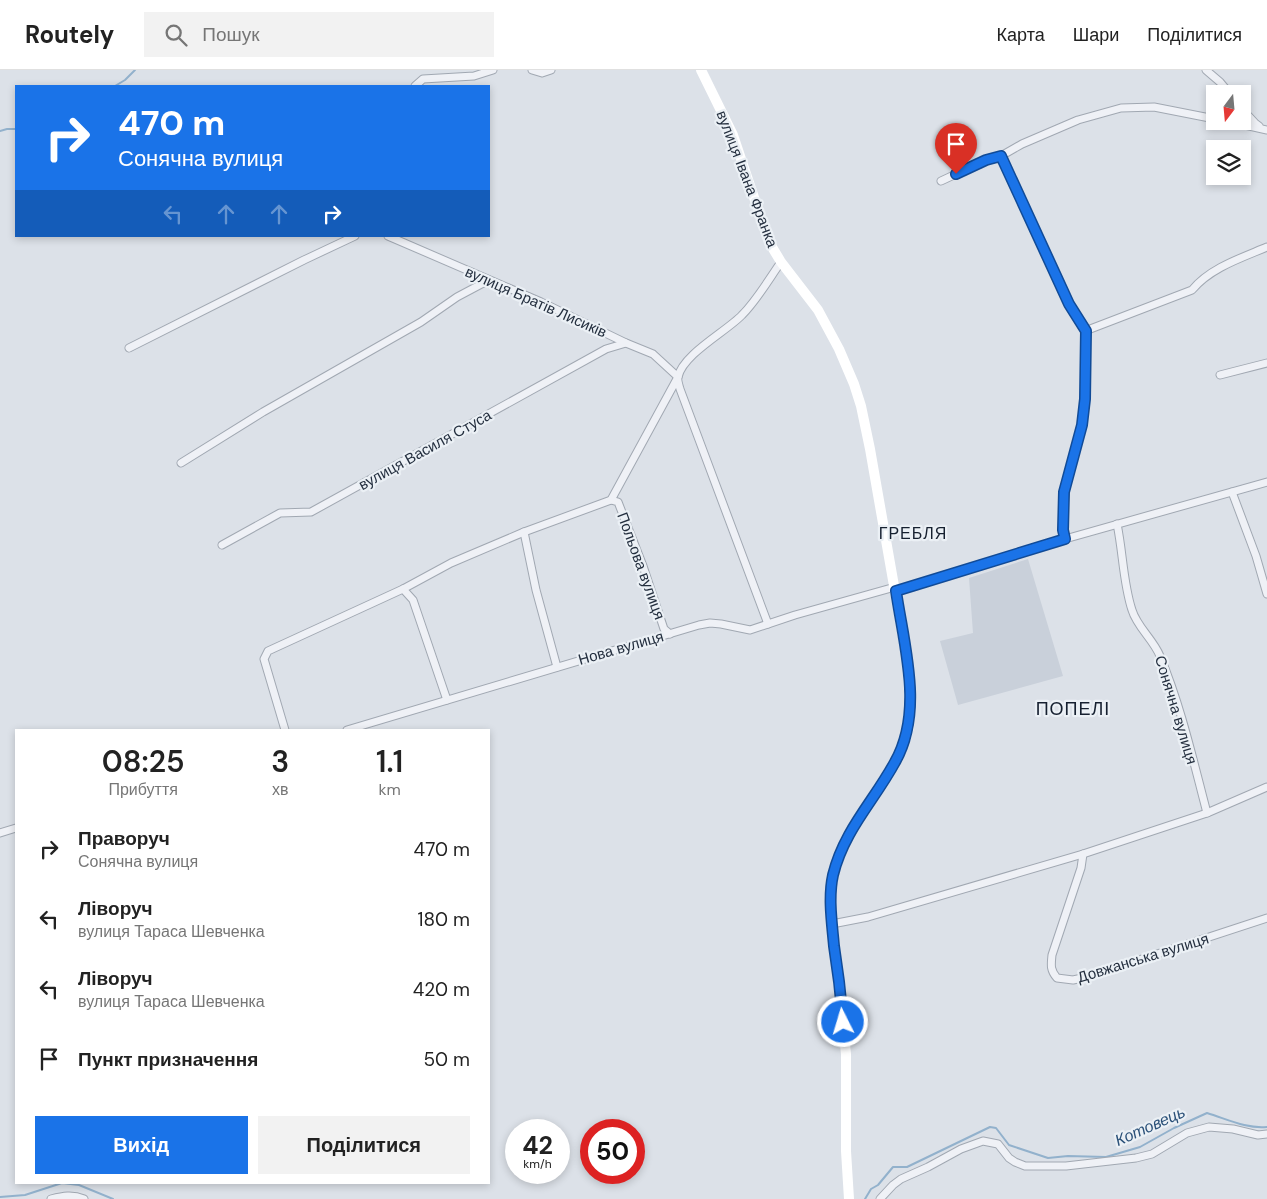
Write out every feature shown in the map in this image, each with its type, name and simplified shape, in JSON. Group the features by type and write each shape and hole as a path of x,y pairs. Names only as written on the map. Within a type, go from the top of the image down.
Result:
{"main road":[{"name":"вулиця Івана Франка","path":"701,70 733,136 769,242 781,262 818,310 840,349 854,384 861,406 870,449 895,589 910,690 909,727 895,762 845,841 833,876 830,900 846,1054 846,1151 850,1199"}],"street":[{"path":"416,85 423,79 474,76 493,70"},
{"path":"532,70 542,73 551,70"},
{"path":"1206,70 1222,85"},
{"path":"941,181 986,160 1001,156 1022,144 1078,120 1121,108 1154,107 1206,117"},
{"path":"1251,119 1255,124 1265,129"},
{"path":"1251,126 1265,129"},
{"path":"1001,156 1069,304 1086,331 1085,399 1082,425 1064,492 1063,530 1065,539"},
{"path":"129,348 353,237"},
{"name":"вулиця Братів Лисиків","path":"390,237 541,302 653,354 678,377"},
{"path":"1086,331 1192,290 1198,282 1221,267 1267,247"},
{"path":"768,624 680,388 678,377 693,355 709,340 741,317 781,262"},
{"path":"181,463 263,412 421,322 457,297 489,280"},
{"name":"вулиця Василя Стуса","path":"222,545 280,513 311,512 606,349 626,343"},
{"path":"1220,375 1267,362"},
{"name":"Польова вулиця","path":"285,729 264,660 268,651 403,589 451,563 524,532 615,498 644,438 678,377"},
{"path":"895,589 1267,482"},
{"path":"1232,492 1256,556 1267,594"},
{"name":"Польова вулиця","path":"615,498 643,566 664,629 670,634"},
{"name":"Сонячна вулиця","path":"1117,524 1133,614 1157,647 1161,657 1180,714 1207,813"},
{"path":"524,532 536,590 557,667"},
{"path":"403,589 413,600 447,700"},
{"name":"Нова вулиця","path":"350,729 710,623 750,630 795,615 895,589"},
{"path":"832,924 868,917 1083,854 1207,813 1267,787"},
{"path":"0,833 15,828"},
{"name":"Довжанська вулиця","path":"1083,854 1081,868 1052,955 1050,965 1052,973 1057,978 1073,980 1087,977 1267,918"},
{"path":"880,1199 893,1185 901,1180 961,1148 983,1142 998,1144 1009,1158 1025,1166 1066,1166 1136,1158 1152,1154 1187,1132 1209,1126 1267,1134"},
{"path":"51,1199 68,1196 77,1196 84,1199"}],"shaded area":[{"path":"1028,559 1063,676 958,705 940,641 973,633 969,578"}],"waterway":[{"path":"117,85 135,70"},
{"path":"0,131 15,129"},
{"name":"Котовець","path":"865,1199 871,1189 878,1185 893,1167 907,1167 990,1127 996,1128 1009,1145 1048,1158 1068,1156 1106,1157 1140,1147 1174,1128 1207,1113 1244,1125 1267,1127"},
{"name":"Котовець","path":"0,1197 25,1195 59,1184"},
{"name":"Котовець","path":"70,1184 79,1185 113,1199"}],"district":[{"name":"ГРЕБЛЯ","path":"913,533"},
{"name":"ПОПЕЛІ","path":"1073,709"}],"route":[{"path":"843,1022 830,900 833,876 845,841 895,762 902,749 909,727 910,690 896,591 1065,539 1063,530 1064,492 1082,425 1085,399 1086,331 1069,304 1001,156 986,160 956,174"}]}
